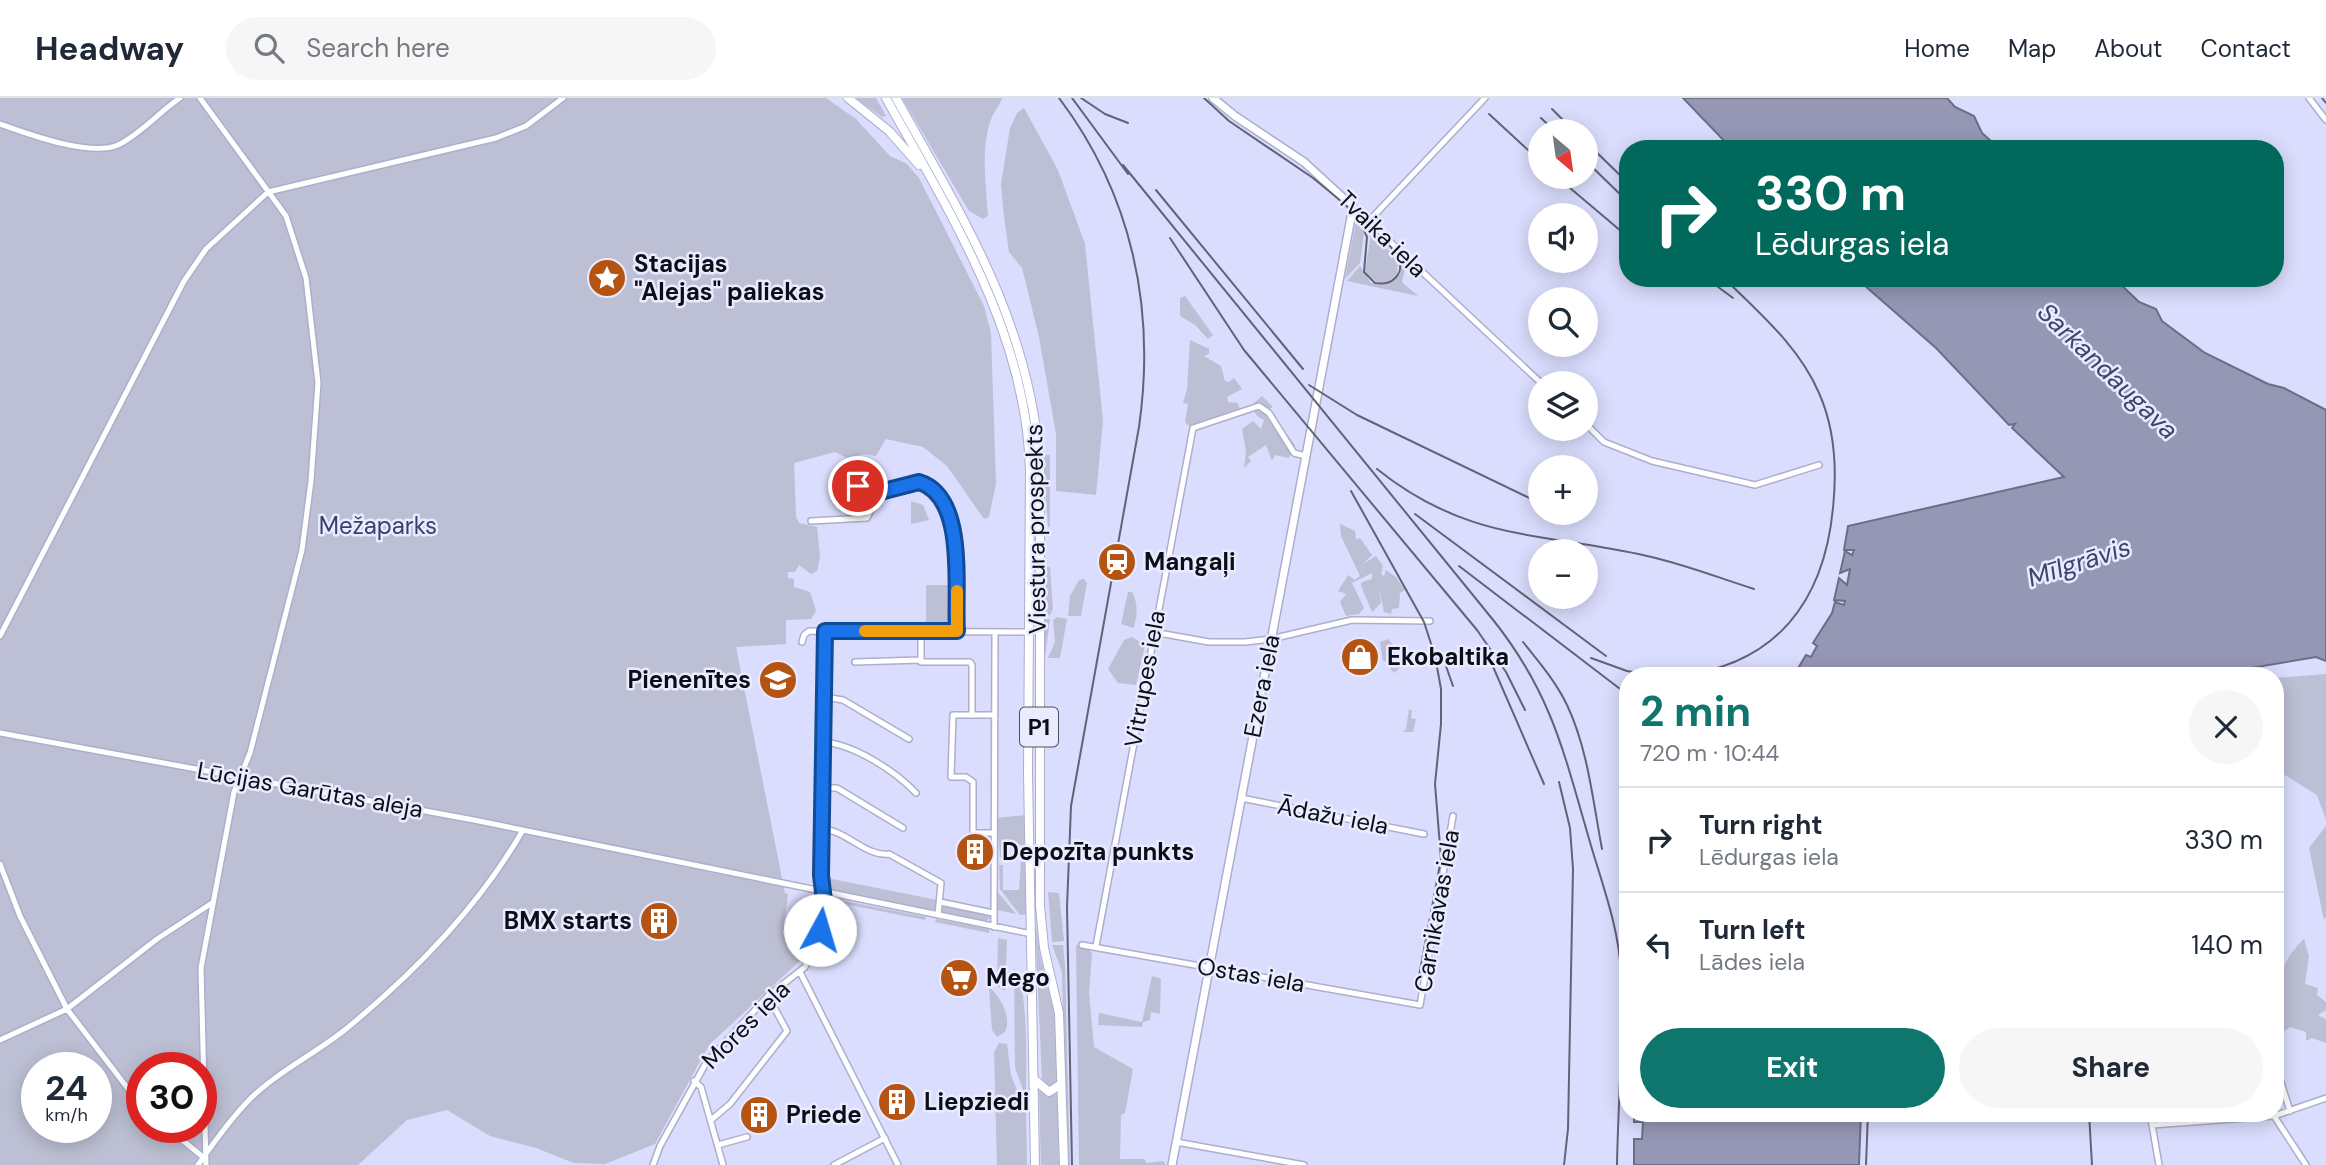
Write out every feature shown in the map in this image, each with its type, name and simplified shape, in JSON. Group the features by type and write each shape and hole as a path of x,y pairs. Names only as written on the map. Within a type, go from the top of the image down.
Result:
{"main road":[{"path":"848,98 889,131 938,191"},
{"name":"Viestura prospekts","path":"886,98 981,272 1010,354 1027,435 1030,506 1032,934"},
{"name":"Viestura prospekts","path":"896,98 983,256 1006,308 1035,416 1040,468 1040,893 1044,948 1059,1013 1062,1084"},
{"path":"1030,506 1040,506"},
{"name":"P1","path":"1032,934 1035,1165"},
{"path":"1035,1080 1049,1092 1062,1084"},
{"name":"P1","path":"1062,1084 1064,1165"}],"street":[{"path":"0,124 51,141 106,148 124,141 180,98"},
{"path":"200,98 286,216 306,278 317,383 316,425 302,550 250,753 240,778 212,903 201,968 206,1165"},
{"path":"0,636 191,270 228,226 268,192 496,138 526,126 563,98"},
{"name":"Tvaika iela","path":"1213,98 1234,116 1304,162 1528,371"},
{"path":"1368,222 1485,98"},
{"path":"2309,98 2326,120"},
{"name":"Ezera iela","path":"1172,1165 1353,207"},
{"name":"Vitrupes iela","path":"1096,946 1193,428 1259,406 1269,414 1294,453 1306,456"},
{"path":"1598,437 1604,443 1642,457 1755,485 1819,465"},
{"path":"842,481 880,492 919,482 935,490 955,531 957,631"},
{"path":"811,521 867,518 880,492"},
{"path":"1153,632 1209,642 1271,639 1352,620 1430,621"},
{"path":"802,642 807,632 825,631 1029,632"},
{"name":"Mores iela","path":"653,1165 694,1081 715,1051 768,996 800,972 810,958 820,930 823,891 825,631"},
{"path":"920,660 921,631"},
{"path":"993,927 995,632"},
{"path":"855,662 970,662 972,715"},
{"path":"825,697 843,700 909,739"},
{"path":"993,833 973,833 973,782 966,777 951,777 953,715 994,715"},
{"name":"Lūcijas Garūtas aleja","path":"0,733 523,830 1032,934"},
{"path":"824,742 852,751 904,780 916,793"},
{"path":"824,788 836,788 903,828"},
{"name":"Ādažu iela","path":"1241,798 1424,834"},
{"name":"Carnikavas iela","path":"1420,1005 1453,817"},
{"path":"823,829 842,834 880,855 889,854 936,880 942,889 938,915"},
{"path":"198,1165 252,1097 344,1031 433,947 477,897 523,830"},
{"path":"0,864 20,916 67,1009 126,1086"},
{"path":"940,902 993,913"},
{"path":"0,1040 67,1009 157,939 212,903"},
{"name":"Ostas iela","path":"1082,945 1420,1005"},
{"path":"800,972 898,1165"},
{"path":"711,1120 730,1104 787,1031 768,996"},
{"path":"694,1081 701,1087 723,1165"},
{"path":"2284,1092 2290,1111"},
{"path":"2284,1113 2326,1098"},
{"path":"2152,1122 2159,1165"},
{"path":"2152,1125 2193,1122"},
{"path":"2278,1122 2306,1165"},
{"path":"718,1145 747,1137"},
{"path":"834,1165 885,1138"},
{"path":"1176,1142 1304,1165"},
{"path":"186,1143 204,1157"}],"green space":[{"name":"Mežaparks","path":"0,98 826,98 856,119 890,156 907,164 919,178 984,306 991,333 996,484 989,517 984,519 947,466 923,447 886,439 876,456 865,454 847,458 835,452 794,463 796,516 799,523 817,527 820,557 817,571 811,574 799,565 795,572 788,572 788,578 794,579 794,587 810,592 816,611 811,619 786,620 786,644 736,647 785,893 788,894 783,932 805,956 709,1045 655,1144 605,1164 574,1163 536,1148 490,1136 447,1110 407,1120 358,1165 0,1165"},
{"path":"855,98 876,98 886,116 882,117"},
{"path":"902,98 1002,98 992,117 986,140 988,216 983,219 969,211"},
{"path":"1024,108 1058,170 1085,244 1103,421 1096,495 1056,491 1056,434 1039,337 1022,268 1009,252 1001,184 1010,128 1017,113"},
{"path":"1356,221 1364,233 1360,263 1345,279"},
{"path":"1371,234 1398,259 1397,274 1388,282 1377,282 1365,272"},
{"path":"1399,258 1405,269 1402,282 1418,296 1347,281 1360,266 1371,283 1388,284 1400,274"},
{"path":"1185,296 1213,335 1208,339 1195,325 1180,316 1180,298"},
{"path":"1190,340 1209,349 1209,354 1204,356 1221,366 1225,381 1229,382 1234,378 1242,389 1227,397 1228,402 1238,403 1240,410 1190,427 1185,422 1188,404 1183,403 1187,389"},
{"path":"1262,396 1273,407 1268,409 1295,445 1289,458 1275,455 1272,461 1266,445 1248,457 1251,461 1244,468 1246,451 1242,429 1253,421 1261,429 1264,420 1257,416 1251,406"},
{"path":"1043,455 1050,455 1050,527 1048,527"},
{"path":"911,501 923,505 929,520 911,524"},
{"path":"1340,524 1355,531 1356,540 1360,538 1372,555 1363,564 1376,556 1383,566 1381,574 1384,576 1386,570 1396,577 1405,590 1400,593 1399,608 1392,609 1391,614 1384,612 1379,588 1381,603 1372,612 1361,586 1362,582 1372,579 1372,573 1352,583 1364,608 1359,614 1346,616 1340,602 1346,594 1338,591 1348,575 1355,580 1360,576 1341,536"},
{"path":"1046,567 1050,567 1053,609 1050,615 1045,616"},
{"path":"1084,579 1087,583 1081,616 1068,616 1070,596 1079,580"},
{"path":"926,585 954,585 953,622 926,622"},
{"path":"1128,592 1132,592 1136,605 1133,628 1121,624"},
{"path":"1045,616 1045,619 1050,619 1044,666"},
{"path":"1057,617 1067,619 1060,658 1048,658 1055,642 1053,620"},
{"path":"903,624 954,624 954,626 903,628"},
{"path":"1132,637 1145,645 1136,685 1118,683 1108,669 1124,640"},
{"path":"1388,639 1401,654 1399,662 1402,665 1395,673 1391,670 1390,662 1383,661 1380,642"},
{"path":"2326,674 2326,820 2317,795 2284,775 2284,677"},
{"path":"1409,709 1412,711 1411,718 1416,719 1413,732 1403,732 1406,729"},
{"path":"1025,815 1027,914 1020,915 1000,889 999,865 1003,865 1003,890 1019,890 1022,845 1003,844 1002,858 1000,857 997,818"},
{"path":"2326,826 2326,916 2324,920 2309,848"},
{"path":"827,878 937,900 935,909 828,889"},
{"path":"997,891 1016,914 997,910"},
{"path":"1048,892 1059,893 1064,941 1052,942"},
{"path":"830,898 926,917 925,920 830,901"},
{"path":"944,905 989,915 990,918 986,921 941,912"},
{"path":"1035,918 1040,955 1055,1015 1058,1082 1048,1088 1042,1081"},
{"path":"936,919 989,929 989,933 935,922"},
{"path":"998,938 1007,940 1005,991 997,986"},
{"path":"2304,939 2309,956 2305,984 2318,988 2317,995 2326,1002 2326,1010 2318,1015 2326,1019 2326,1043 2312,1038 2306,1041 2306,1032 2290,1027 2284,1031 2284,966"},
{"path":"1052,945 1063,945 1065,965 1070,1165 1066,1165 1062,972"},
{"path":"1076,945 1088,948 1092,953 1089,993 1094,1047 1133,1069 1125,1113 1121,1115 1120,1159 1144,1159 1147,1163 1163,1161 1166,1165 1079,1165"},
{"path":"1014,969 1019,977 1024,1009 1026,1098 1015,1067"},
{"path":"1152,976 1161,979 1160,1014 1151,1012 1150,1020 1143,1022 1142,1027 1098,1025 1099,1013 1142,1022"},
{"path":"989,987 998,996 1007,1020 1005,1032 997,1037 992,1030"},
{"path":"999,1043 1007,1044 1011,1075 1026,1113 1027,1165 997,1165 994,1052"},
{"path":"1039,1091 1048,1095 1058,1094 1059,1165 1041,1165"}],"water":[{"path":"1683,98 1947,98 1955,107 1974,116 1982,133 1990,140 1723,140"},
{"path":"1866,287 2123,287 2139,302 2156,309 2162,321 2205,353 2326,410 2326,661 2316,657 2257,667 1799,667 1806,655 1811,657 1817,646 1813,643 1832,613 1835,602 1844,605 1845,601 1834,600 1839,578 1847,585 1850,569 1840,573 1845,551 1852,555 1854,550 1844,550 1848,526 2064,477 2012,428 2015,424 2009,425 1936,348"},
{"path":"1643,1122 1861,1122 1859,1165 1634,1165 1634,1139 1642,1139"}],"tram line":[{"path":"1204,98 1229,121 1313,178 1384,240 1400,262 1399,273 1391,281 1375,283 1364,272 1367,237 1359,219"}],"railway":[{"path":"1059,98 1084,135 1105,174 1121,213 1133,254 1144,339 1139,427 1071,806 1067,907 1072,1165"},
{"path":"1072,98 1128,174"},
{"path":"1081,98 1105,114 1128,123"},
{"path":"2322,98 2326,103"},
{"path":"1552,109 1562,119"},
{"path":"1489,114 1528,150"},
{"path":"1598,154 1619,174"},
{"path":"1123,165 1494,621 1531,676 1565,757 1606,894 1619,957"},
{"path":"1598,173 1619,193"},
{"path":"1571,189 1619,229"},
{"path":"1156,190 1303,369"},
{"path":"1170,238 1244,350 1477,630 1506,672 1525,710"},
{"path":"1718,287 1733,298"},
{"path":"1717,667 1742,658 1768,643 1789,623 1806,600 1819,572 1828,542 1835,479 1834,450 1828,421 1811,376 1789,345 1733,287"},
{"path":"1309,385 1357,415 1528,497"},
{"path":"1377,469 1410,493 1475,522 1507,531 1661,559 1754,589"},
{"path":"1351,491 1424,622 1435,656 1441,689 1441,724 1435,784 1441,859 1417,987"},
{"path":"1415,514 1606,656"},
{"path":"1459,566 1619,688"},
{"path":"1523,642 1558,688 1574,722 1589,776 1602,849"},
{"path":"1441,652 1453,686"},
{"path":"1591,658 1619,668"},
{"path":"1491,662 1544,784"},
{"path":"1559,782 1570,828 1573,869 1568,1129 1564,1165"},
{"path":"1617,1165 1619,1107"},
{"path":"1866,1165 1868,1122"},
{"path":"2090,1122 2092,1165"}],"slow traffic":[{"path":"865,631 957,631 957,591"}],"place":[{"name":"Stacijas \"Alejas\" paliekas","path":"607,278"},
{"name":"Mangaļi","path":"1117,562"},
{"name":"Ekobaltika","path":"1360,657"},
{"name":"Pienenītes","path":"778,680"},
{"name":"Depozīta punkts","path":"975,852"},
{"name":"BMX starts","path":"659,921"},
{"name":"Mego","path":"959,978"},
{"name":"Liepziedi","path":"897,1102"},
{"name":"Priede","path":"759,1115"}],"route":[{"path":"820,930 824,906 821,875 825,631 957,631 955,531 935,490 919,482 880,492 858,486"}],"water label":[{"name":"Sarkandaugava","path":"2108,371"},
{"name":"Mīlgrāvis","path":"2079,562"}]}
